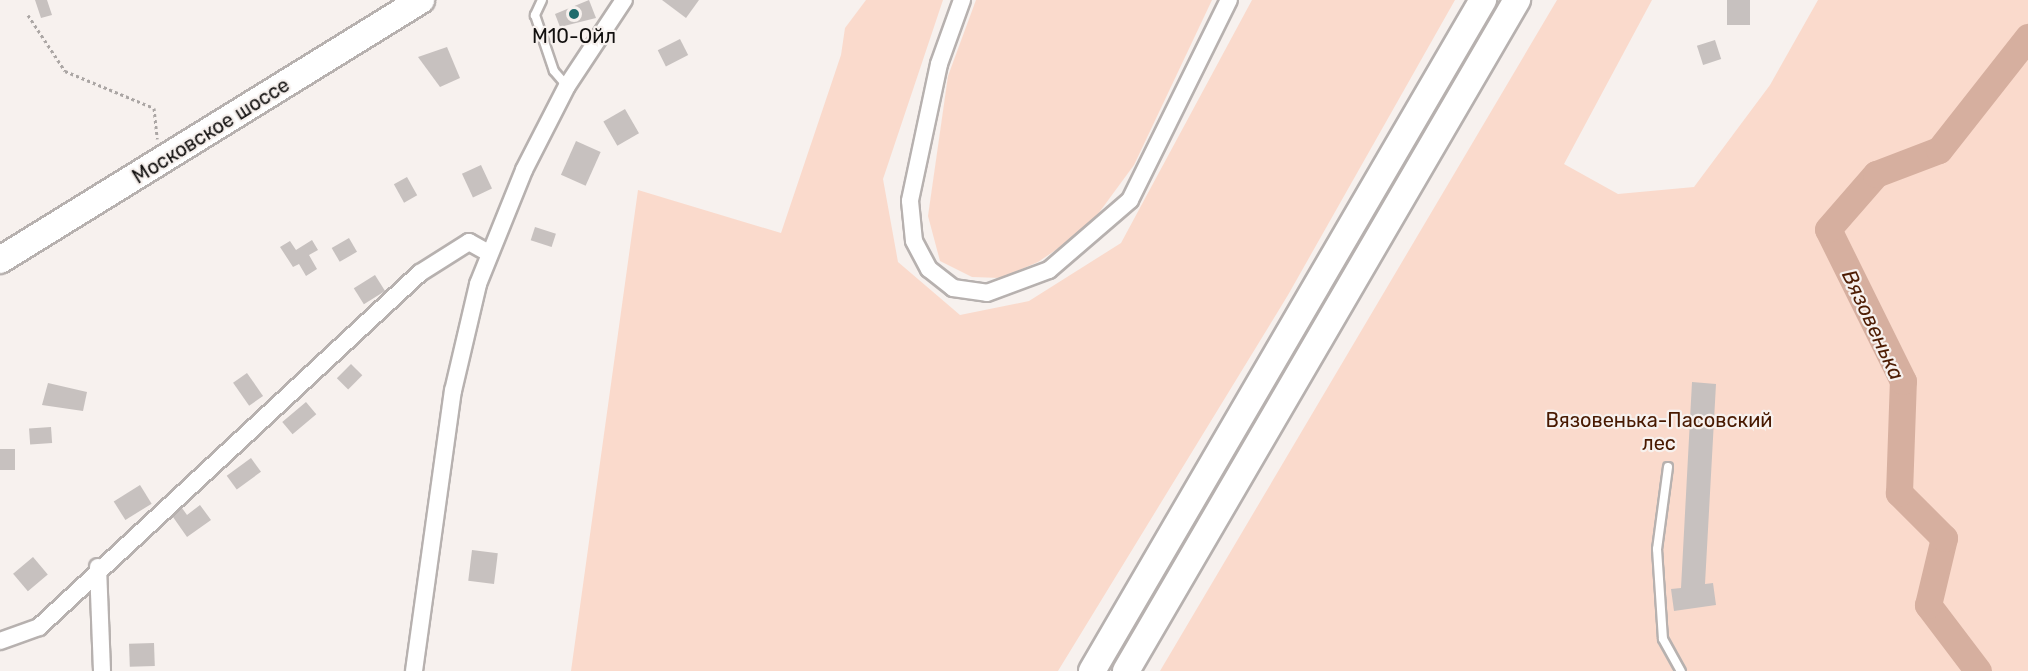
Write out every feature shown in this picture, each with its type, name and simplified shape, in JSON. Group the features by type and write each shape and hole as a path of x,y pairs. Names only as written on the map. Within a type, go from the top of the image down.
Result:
{"main road":[{"path":"1092,671 1483,0"},
{"path":"1126,671 1517,0"},
{"name":"Московское шоссе","path":"0,260 160,164 418,1"}],"street":[{"path":"414,671 453,391 489,253 567,86 624,0"},
{"path":"962,0 939,64 910,201 914,241 929,269 952,288 987,293 1049,270 1130,200 1229,0"},
{"path":"0,641 39,627 98,567 420,273 469,242 489,253"},
{"path":"98,567 102,671"}],"lane":[{"path":"542,0 535,15 554,71 567,86"},
{"path":"1668,467 1657,549 1663,639 1681,671"}],"path":[{"path":"28,15 65,71 154,108 160,164"}],"green space":[{"path":"866,0 943,0 883,179 898,262 960,315 1029,301 1121,243 1252,0 1455,0 1288,295 1058,671 571,671 638,190 781,233 841,55 845,28"},
{"path":"976,0 1212,0 1134,165 1087,229 1038,262 1001,278 972,277 940,261 928,216 948,76"},
{"name":"Вязовенька-Пасовский лес","path":"1557,0 1652,0 1564,164 1618,194 1694,187 1770,85 1818,0 2028,0 2028,671 1160,671"}],"building":[{"path":"35,0 47,0 52,15 41,18"},
{"name":"М10-Ойл","path":"589,0 596,18 560,27 555,14"},
{"path":"662,0 699,0 686,18"},
{"path":"1727,0 1750,0 1750,25 1727,25"},
{"path":"680,39 688,55 666,66 658,50"},
{"path":"1715,40 1721,59 1703,65 1697,46"},
{"path":"447,47 460,78 440,87 418,57"},
{"path":"625,109 639,133 617,146 603,122"},
{"path":"576,141 601,152 586,186 561,175"},
{"path":"481,165 492,189 473,197 462,174"},
{"path":"407,177 417,195 404,203 394,184"},
{"path":"535,227 556,234 552,247 531,240"},
{"path":"349,238 357,252 340,262 332,248"},
{"path":"312,240 318,250 309,255 317,269 306,276 299,264 293,267 280,247 290,241 296,250"},
{"path":"375,275 385,291 364,304 354,288"},
{"path":"351,364 362,375 348,389 337,378"},
{"path":"247,373 263,396 249,406 233,383"},
{"path":"1692,382 1716,384 1705,584 1713,583 1716,605 1674,611 1671,589 1681,588"},
{"path":"48,383 87,392 83,411 42,405"},
{"path":"306,402 316,414 293,434 282,422"},
{"path":"51,427 52,443 30,444 29,429"},
{"path":"0,449 15,449 15,470 0,470"},
{"path":"251,458 261,472 237,489 227,476"},
{"path":"140,485 152,504 125,520 114,501"},
{"path":"200,505 211,520 187,537 173,517 182,508 187,515"},
{"path":"472,550 498,553 494,584 468,581"},
{"path":"33,557 48,575 28,591 13,574"},
{"path":"154,643 155,666 130,667 129,644"}],"waterway":[{"name":"Вязовенька","path":"1978,671 1928,605 1944,538 1899,493 1903,381 1828,229 1876,174 1939,150 2028,37"}],"place":[{"name":"М10-Ойл","path":"574,14"}]}
